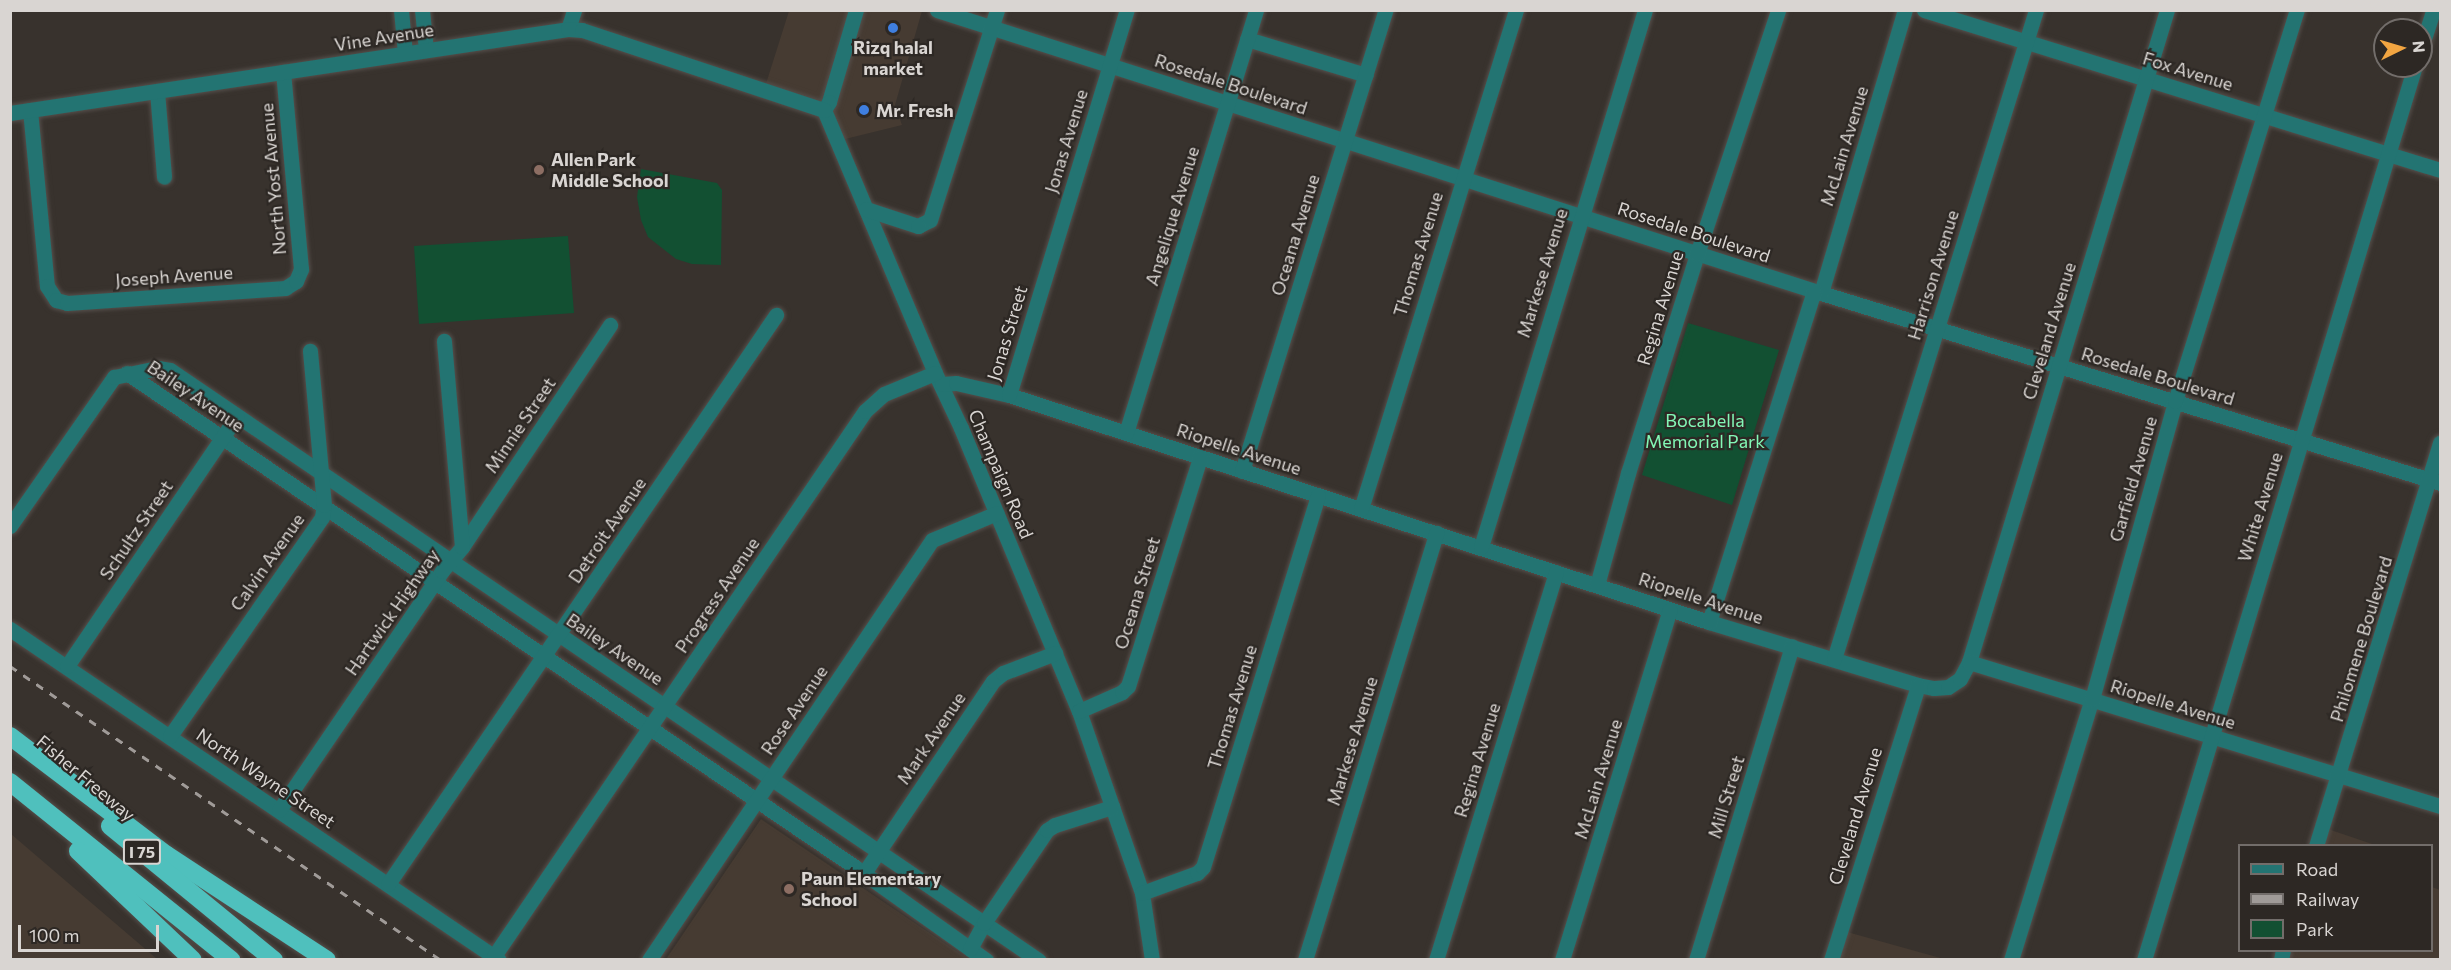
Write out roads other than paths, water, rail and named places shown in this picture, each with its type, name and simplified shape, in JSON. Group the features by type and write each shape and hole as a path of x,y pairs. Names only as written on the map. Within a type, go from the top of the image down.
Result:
{"highway":[{"path":"10,736 167,855 327,960"},
{"name":"Fisher Freeway","path":"10,743 274,960"},
{"path":"13,784 36,813 193,960"},
{"name":"I 75","path":"13,784 231,960"}],"street":[{"path":"400,10 405,53"},
{"path":"422,10 426,50"},
{"path":"568,29 574,10"},
{"path":"824,110 829,102 856,10"},
{"name":"Rosedale Boulevard","path":"938,10 1228,102 1462,180 2435,482"},
{"path":"866,209 918,226 930,220 997,10"},
{"name":"Jonas Avenue","path":"1043,282 1127,10"},
{"name":"Angelique Avenue","path":"1126,433 1256,10"},
{"name":"Oceana Avenue","path":"1242,471 1386,10"},
{"name":"Thomas Avenue","path":"1361,509 1516,10"},
{"name":"Markese Avenue","path":"1480,547 1645,10"},
{"name":"Regina Avenue","path":"1597,585 1628,473 1697,254 1779,10"},
{"name":"McLain Avenue","path":"1709,622 1818,292 1905,10"},
{"name":"Fox Avenue","path":"1924,10 2440,170"},
{"name":"Harrison Avenue","path":"1834,659 2036,10"},
{"name":"Cleveland Avenue","path":"1969,662 2167,10"},
{"name":"Garfield Avenue","path":"2011,960 2092,699 2175,401 2297,10"},
{"name":"Vine Avenue","path":"10,113 568,29 582,30 824,110"},
{"path":"1247,39 1366,75"},
{"name":"North Yost Avenue","path":"283,72 301,269 296,282"},
{"name":"White Avenue","path":"2144,960 2411,78"},
{"path":"156,91 164,177"},
{"name":"Joseph Avenue","path":"30,110 47,286 54,298 67,303 285,288 296,282"},
{"name":"Champaign Road","path":"824,110 997,513 1079,711 1142,893 1152,960"},
{"name":"Jonas Street","path":"1009,395 1043,282"},
{"name":"Detroit Avenue","path":"388,884 545,657 776,315"},
{"name":"Minnie Street","path":"462,547 610,325"},
{"name":"Hartwick Highway","path":"279,810 434,582 462,547 444,341"},
{"name":"Calvin Avenue","path":"170,736 322,517 324,505 310,351"},
{"name":"Bailey Avenue","path":"127,373 158,368 170,370 1038,960"},
{"path":"10,526 111,381 118,375 127,373"},
{"name":"Bailey Avenue","path":"127,373 864,873 986,960"},
{"name":"Riopelle Avenue","path":"938,378 1009,395 1670,610 1918,685 1934,688 1948,687 1960,679 1969,662 2440,806"},
{"name":"Progress Avenue","path":"497,958 664,706 865,411 884,394 938,378"},
{"name":"Schultz Street","path":"67,666 237,416"},
{"name":"Philomene Boulevard","path":"2317,844 2435,482 2440,443"},
{"name":"Oceana Street","path":"1079,711 1122,692 1128,686 1200,457"},
{"name":"Thomas Avenue","path":"1142,893 1197,873 1203,867 1318,495"},
{"name":"Rose Avenue","path":"649,960 932,540 997,513"},
{"name":"Markese Avenue","path":"1305,960 1436,533"},
{"name":"Regina Avenue","path":"1436,960 1556,572"},
{"name":"McLain Avenue","path":"1562,960 1670,610"},
{"name":"North Wayne Street","path":"10,628 497,958"},
{"name":"Mill Street","path":"1696,960 1792,646"},
{"name":"Mark Avenue","path":"864,873 993,681 1003,673 1055,653"},
{"name":"Cleveland Avenue","path":"1831,960 1918,685"},
{"path":"970,949 984,923 1047,830 1054,825 1112,807"}],"railway":[{"path":"10,666 441,960"}],"place":[{"name":"Rizq halal market","path":"893,28"},
{"name":"Mr. Fresh","path":"864,110"},
{"name":"Allen Park Middle School","path":"539,170"},
{"name":"Paun Elementary School","path":"789,889"}],"park label":[{"name":"Bocabella Memorial Park","path":"1705,431"}]}
